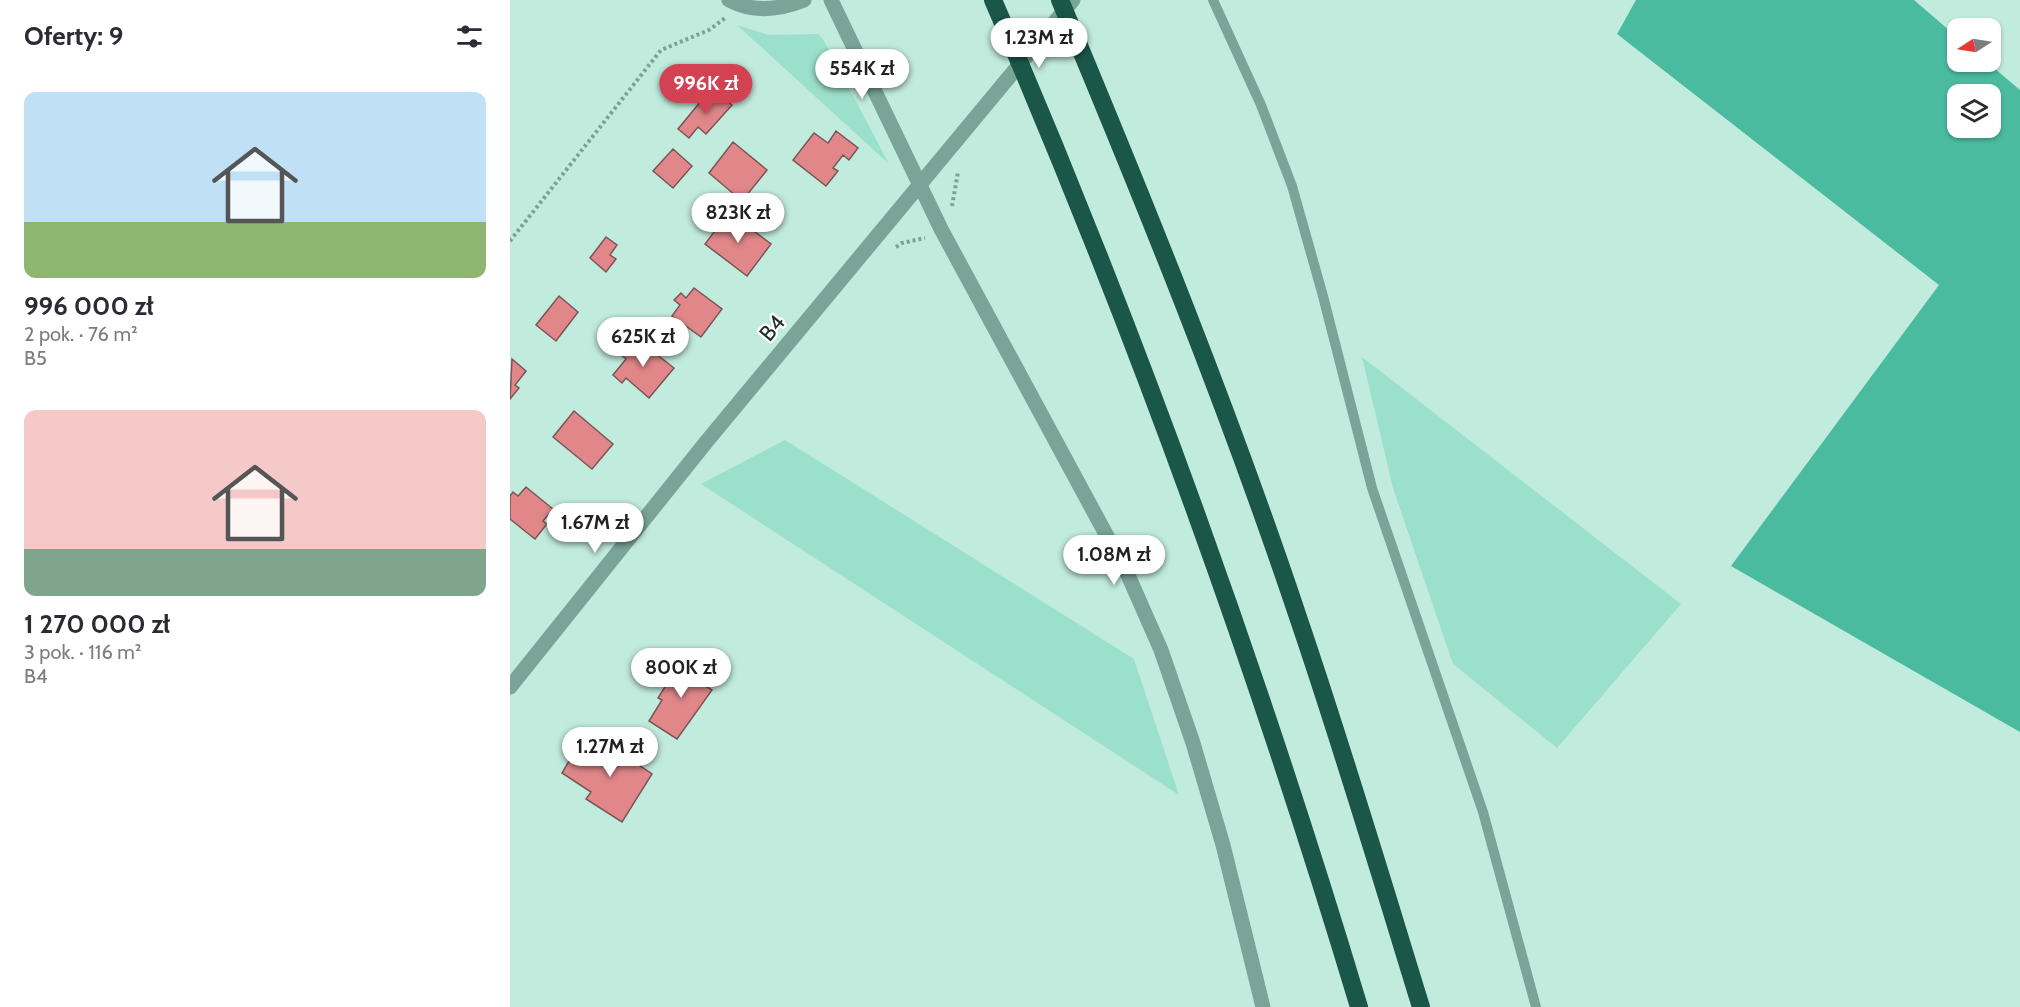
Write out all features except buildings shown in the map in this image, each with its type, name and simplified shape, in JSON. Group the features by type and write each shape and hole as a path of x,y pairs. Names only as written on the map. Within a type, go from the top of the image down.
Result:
{"highway":[{"path":"993,0 1067,173 1188,486 1274,734 1359,1007"},
{"path":"1060,0 1142,195 1232,430 1302,628 1421,1007"}],"street":[{"path":"733,2 754,9 771,9 804,0"},
{"path":"831,0 922,185 941,229 1128,575 1161,650 1193,743 1223,845 1263,1007"},
{"name":"B4","path":"510,687 706,441 922,185 1073,0"}],"lane":[{"path":"1212,0 1261,105 1292,186 1372,488 1401,579 1449,708 1483,812 1536,1007"}],"path":[{"path":"510,242 661,50 709,30 733,2"},
{"path":"952,208 955,179"}],"green space":[{"path":"1636,0 1914,0 1947,28 1947,72 1999,72 2020,90 2020,732 1731,566 1939,285 1617,34"},
{"path":"737,25 769,35 818,34 823,39 889,164"},
{"path":"1362,357 1681,604 1557,748 1453,664 1393,488"},
{"path":"785,440 1134,659 1179,795 701,484"}]}
